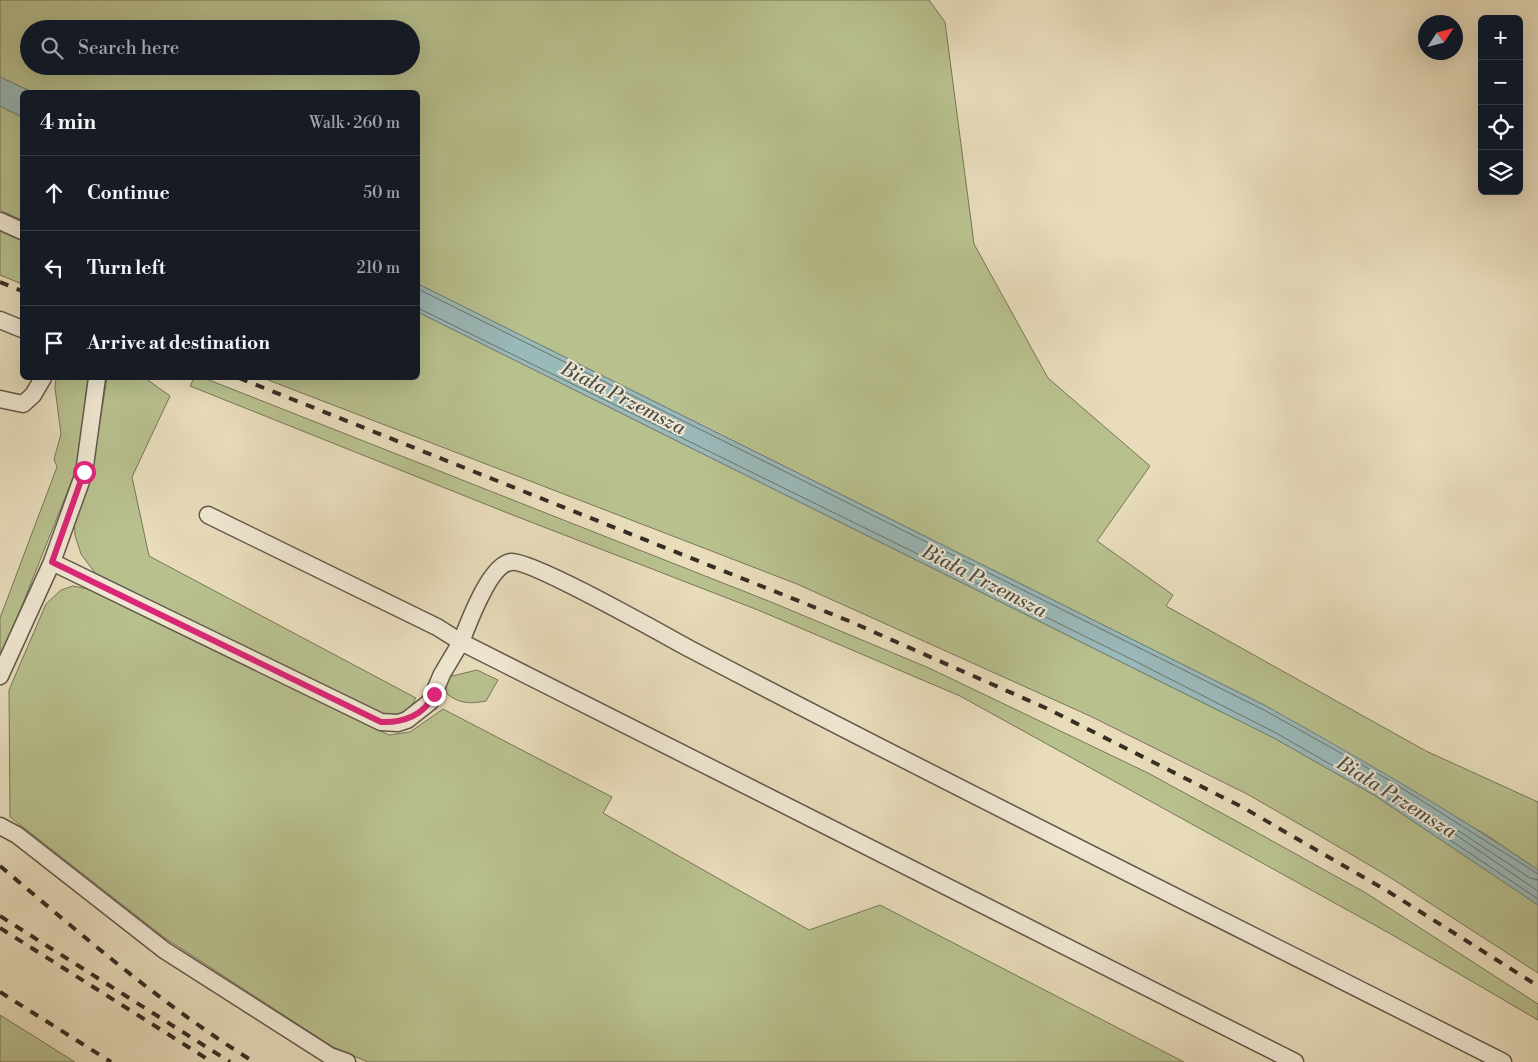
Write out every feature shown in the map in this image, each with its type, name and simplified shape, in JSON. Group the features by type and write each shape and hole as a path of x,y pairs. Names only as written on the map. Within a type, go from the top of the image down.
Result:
{"street":[{"path":"0,221 20,230"},
{"path":"0,320 20,328"},
{"path":"0,399 23,404 33,395 43,380"},
{"path":"0,676 52,562 84,472 97,380"},
{"path":"208,515 437,627 461,642 1296,1062"},
{"path":"52,562 381,722 398,723 407,720 430,702 442,674 461,642 489,581 505,564 514,561 560,581 739,674 1503,1062"},
{"path":"0,826 17,835 164,950 328,1059 347,1062"}],"green space":[{"path":"0,0 929,0 945,22 974,244 1048,378 1150,466 1097,541 1173,595 1166,606 1426,751 1538,802 1538,870 1488,836 1266,706 420,285 420,90 28,90 0,77"},
{"path":"0,106 20,116 20,219 0,210"},
{"path":"0,231 20,238 20,283 0,275"},
{"path":"420,313 1274,738 1374,795 1538,905 1538,973 1391,878 1247,794 1090,716 797,584 268,380 420,380"},
{"path":"56,380 88,380 80,450 74,475 0,661 0,618 57,467 54,459 61,434 55,388"},
{"path":"107,380 148,380 170,396 132,477 149,556 416,698 409,710 399,718 387,718 95,573 81,554 75,535 74,518 92,470"},
{"path":"193,380 209,380 771,602 929,668 1148,773 1366,893 1538,1004 1538,1020 1389,933 960,696 758,610 505,512 190,386"},
{"path":"73,586 88,589 389,735 410,732 443,709 612,797 603,813 809,930 880,905 1184,1062 368,1062 333,1047 165,938 10,817 9,690 46,604 61,590"},
{"path":"477,670 498,680 486,701 466,702 456,700 447,694 445,684 448,677"},
{"path":"0,1015 75,1062 0,1062"}],"water":[{"path":"0,77 28,90 20,90 20,116 0,106"},
{"name":"Biała Przemsza","path":"420,285 1266,706 1404,785 1538,870 1538,905 1374,795 1274,738 420,313"}],"railway":[{"path":"0,282 20,290"},
{"path":"244,380 849,621 1048,709 1244,808 1389,892 1538,986"},
{"path":"0,866 155,993 254,1062"},
{"path":"0,916 230,1062"},
{"path":"0,928 212,1062"},
{"path":"0,992 111,1062"}],"route":[{"path":"84,472 52,562 381,722 398,723 407,720 430,702 434,694"}]}
